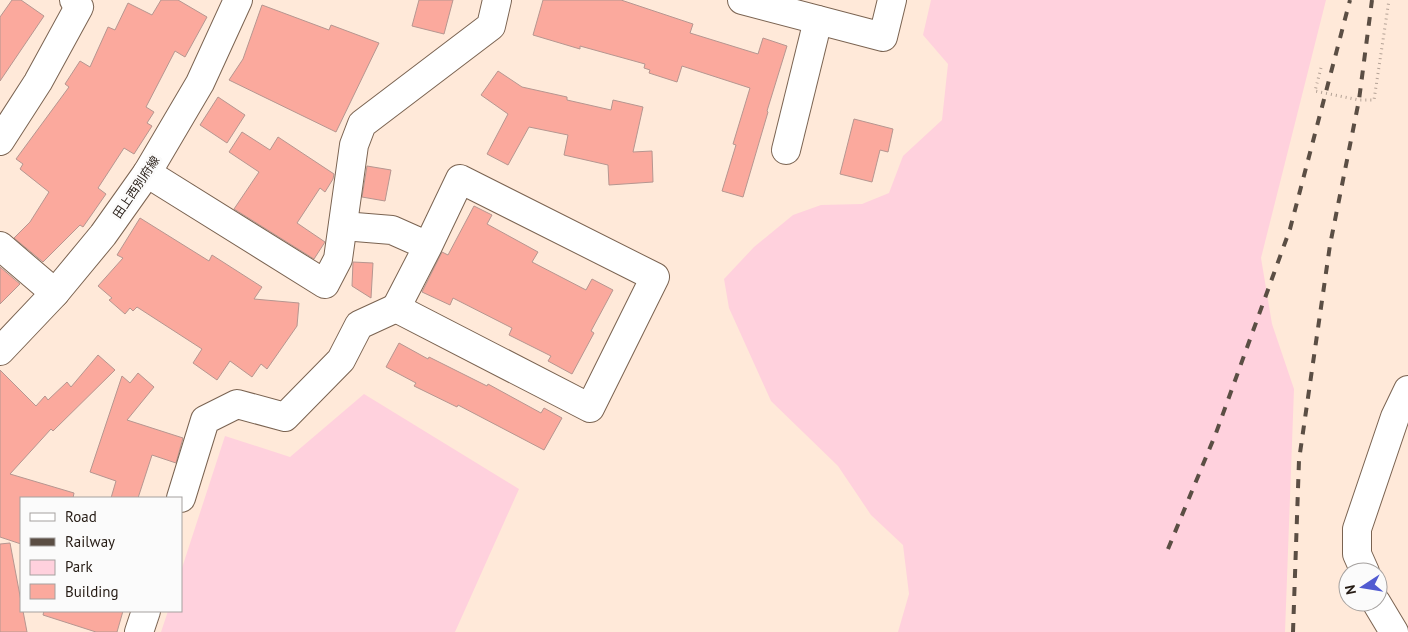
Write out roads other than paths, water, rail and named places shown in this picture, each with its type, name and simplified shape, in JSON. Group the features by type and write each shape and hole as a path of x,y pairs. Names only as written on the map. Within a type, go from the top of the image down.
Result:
{"street":[{"path":"0,141 38,82 79,7 74,0"},
{"name":"田上西別府線","path":"0,351 55,293 103,235 147,173 200,83 238,0"},
{"path":"147,173 325,284 338,259 354,145 362,124 490,26 497,0"},
{"path":"742,0 883,37 892,0"},
{"path":"786,150 818,20"},
{"path":"181,497 205,420 237,404 285,417 341,360 359,324 396,308 460,179 654,277 590,408 396,308"},
{"path":"343,226 392,230 428,246"},
{"path":"0,246 55,293"},
{"path":"1361,562 1357,554 1357,529 1394,417 1408,390"},
{"path":"139,632 146,612"},
{"path":"1382,612 1394,632"}],"railway":[{"path":"1168,549 1216,433 1290,229 1350,0"},
{"path":"1293,632 1299,460 1330,245 1359,100 1372,0"}]}
